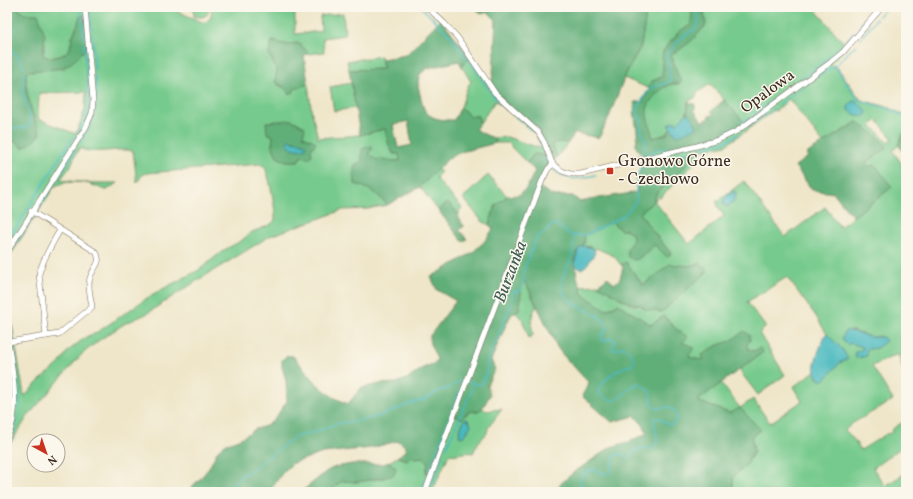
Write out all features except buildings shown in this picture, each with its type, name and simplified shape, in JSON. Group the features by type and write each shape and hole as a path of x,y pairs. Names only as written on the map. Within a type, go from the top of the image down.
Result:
{"street":[{"path":"7,252 31,211 86,127 92,113 94,101 85,7"},
{"path":"425,492 542,181 548,169 553,164 538,132 496,93 457,37 427,7"},
{"name":"Opalowa","path":"553,164 565,172 577,174 712,142 728,136 742,128 836,58 882,7"},
{"path":"8,342 59,334 92,306 89,284 90,278 99,260 96,252 31,211"},
{"path":"46,336 39,274 46,253 60,230"},
{"path":"7,334 15,410 13,424 7,438"}],"green space":[{"path":"7,7 15,7 25,14 38,14 45,35 43,56 52,58 67,52 70,48 80,16 86,16 89,45 75,60 57,69 29,71 26,74 28,97 40,133 34,141 23,148 17,143 9,140 7,141"},
{"path":"15,7 168,7 202,22 206,22 211,17 212,7 295,7 295,34 321,31 320,16 343,13 345,35 323,38 324,52 308,54 301,45 295,43 288,45 272,41 269,54 277,71 278,85 286,88 297,88 308,84 312,114 318,138 360,135 385,129 393,154 399,153 400,161 375,160 369,153 372,146 366,147 362,162 354,169 355,184 365,187 373,192 387,205 368,209 343,210 270,236 146,314 124,324 98,341 81,355 28,416 7,449 7,141 9,140 17,143 23,148 40,133 28,97 26,74 29,71 65,68 71,47 65,54 51,57 43,56 45,43 25,14","holes":["77,26 71,47 72,36","86,92 85,109 76,134 38,119 39,93","303,133 303,136 315,142 312,148 298,161 286,161 272,146 273,136","79,148 92,151 133,151 137,183 142,175 147,173 260,164 265,168 268,175 274,202 275,220 270,225 252,232 241,241 224,250 199,270 153,294 99,331 86,337 68,351 59,364 38,382 26,395 24,395 8,300 9,259 54,187 63,183 79,182 60,180 70,167"]},
{"path":"193,7 209,7 209,11 204,16 194,16"},
{"path":"474,7 644,7 646,14 641,46 626,73 599,138 575,133 568,143 557,142 552,144 557,157 552,162 539,187 553,196 573,196 580,202 637,192 637,177 643,163 654,162 696,151 691,161 656,194 653,202 640,213 671,254 667,257 655,245 638,259 634,260 628,257 627,250 633,239 632,233 625,229 622,231 612,222 584,235 585,240 583,246 579,248 574,263 581,287 581,293 606,310 618,304 651,325 664,316 676,329 688,337 682,343 690,345 694,348 689,355 691,358 701,360 704,359 702,355 718,345 731,341 744,331 749,335 750,341 747,344 748,349 753,351 760,348 763,352 697,401 729,413 740,408 761,430 751,437 754,451 747,464 733,477 733,488 731,492 562,492 556,488 573,473 611,447 631,441 647,433 643,425 635,416 612,422 582,396 589,383 557,347 524,281 518,309 516,313 513,313 508,321 491,360 495,369 487,385 490,395 484,406 479,411 470,412 462,419 454,415 432,474 426,473 428,462 423,457 416,458 411,456 407,460 397,457 407,450 403,444 398,441 371,448 323,453 293,463 283,472 269,492 186,492 209,468 218,450 225,444 241,438 256,429 266,426 274,420 287,401 286,380 282,367 282,360 286,356 293,356 318,385 333,397 348,404 361,388 379,384 396,383 409,378 423,368 435,363 437,359 430,344 429,337 456,301 437,290 431,277 472,253 484,242 493,229 489,225 496,205 507,196 519,195 526,189 535,171 527,163 534,154 548,156 541,137 508,105 491,84 493,75 496,20 488,12 481,14"},
{"path":"644,7 689,7 692,9 691,25 678,33 663,51 663,76 651,82 648,88 624,78 641,46 646,14"},
{"path":"689,7 703,7 706,25 690,42 671,54 678,75 682,81 678,84 671,84 665,87 650,102 647,117 653,138 667,134 671,128 674,133 697,127 693,119 687,113 688,102 695,104 694,110 702,122 714,114 711,111 724,100 744,122 716,138 671,149 658,149 642,156 643,155 636,147 637,133 634,111 635,102 642,102 650,89 648,88 651,82 663,76 661,72 663,70 663,52 679,32 691,25 692,9"},
{"path":"703,7 813,7 844,43 842,45 846,48 831,63 834,68 837,67 861,100 888,107 904,115 906,113 906,136 903,134 898,145 893,151 906,170 906,379 898,354 872,366 893,400 853,423 845,430 861,450 892,432 891,430 906,420 906,444 873,468 885,486 904,474 906,478 906,492 731,492 733,488 733,477 747,464 754,451 751,437 761,430 729,413 697,401 721,383 740,408 753,399 770,423 802,401 793,387 815,371 817,378 824,380 841,361 843,350 827,334 787,277 747,302 765,326 765,328 759,333 785,375 758,395 739,370 763,352 748,349 747,344 731,341 718,345 702,355 704,359 701,360 691,358 682,343 688,337 676,329 664,316 651,325 618,304 606,310 581,293 582,286 598,285 633,305 641,305 701,263 688,266 670,264 643,285 626,262 621,265 614,256 596,248 595,250 591,247 583,246 585,240 583,235 589,234 612,222 622,231 625,228 632,233 633,239 627,250 638,259 655,245 667,257 671,253 640,213 653,202 656,194 670,181 695,152 647,163 643,163 642,156 658,149 671,149 716,138 744,122 710,84 697,93 696,97 688,102 687,113 677,123 674,122 669,127 671,128 667,134 653,138 646,117 647,105 650,100 663,88 673,84 678,84 681,78 678,75 671,54 690,42 706,25","holes":["789,99 823,143 857,122 881,140 886,148 865,163 892,187 840,227 825,207 785,237 744,181 716,202 724,216 689,244 655,202 655,200 658,196 660,198 697,160 700,150 726,145 746,132 774,110 776,111","877,120 892,138 888,143 871,125","735,191 736,193 734,200 727,207 724,205 727,195","850,330 871,337 880,336 877,348 868,349 866,352 867,356 856,358 855,352 863,349 863,346 850,343"]},
{"path":"441,19 471,58 461,65 459,61 428,68 421,73 418,85 424,109 433,117 454,120 461,107 469,116 478,116 480,123 475,129 494,138 496,143 461,152 449,158 420,187 387,205 373,192 365,187 355,184 354,169 356,164 362,162 362,149 372,146 372,150 369,153 376,160 385,159 400,161 399,154 394,154 389,145 385,129 360,135 349,70 383,69 382,59 406,55","holes":["408,121 412,145 398,148 393,125"]},
{"path":"272,41 288,45 298,43 307,51 308,54 304,55 308,84 294,89 294,92 289,94 285,88 275,82 277,71 269,54"},
{"path":"381,56 383,69 349,70 347,61"},
{"path":"471,58 488,83 538,132 549,156 534,154 527,163 512,148 510,143 496,143 494,138 507,137 542,149 535,133 495,101 480,123 478,116 469,116 461,107 468,85 471,82 461,65"},
{"path":"351,83 356,108 334,111 330,87"},
{"path":"292,120 305,127 303,136 316,142 311,150 312,155 308,158 301,156 298,161 286,161 278,158 272,146 273,136 267,133 266,122","holes":["290,140 300,143 301,150 289,146"]},
{"path":"857,122 878,137 886,146 887,148 866,163 869,167 871,165 876,166 892,187 853,217 834,193 812,190 795,166 808,157 806,154"},
{"path":"903,134 906,136 906,154 898,145"},
{"path":"557,142 568,143 557,157 552,144"},
{"path":"438,169 441,172 436,177 437,180 462,208 459,211 459,215 447,204 438,210 420,187"},
{"path":"488,175 507,196 496,205 489,225 482,221 463,198"},
{"path":"82,182 118,183 107,190 91,184"},
{"path":"447,203 454,208 464,226 459,230 467,239 463,242 438,210"},
{"path":"626,262 643,285 670,264 688,266 701,263 708,271 662,312 644,309 641,305 624,300 598,285 608,277 614,284 620,279 623,267 621,265"},
{"path":"524,281 537,308 536,307 534,311 531,324 533,335 529,338 522,319 516,313 520,308 520,290"},
{"path":"483,408 486,411 502,409 488,428 487,433 478,443 473,453 449,454 432,492 331,492 339,482 357,482 384,478 396,468 389,462 397,457 407,460 411,456 416,458 423,457 428,462 426,473 432,474 454,415 464,416 472,411 475,412","holes":["467,419 470,422 468,431 464,436 459,433 464,420"]},
{"path":"389,462 396,468 394,474 391,476 357,482 343,481 336,485 331,492 301,492 327,471 335,467 352,464 384,464"}],"water":[{"path":"853,101 859,104 867,112 865,116 858,116 848,110 848,107"},
{"path":"687,113 693,119 697,127 677,136 668,125 673,122 677,123"},
{"path":"288,140 304,143 307,147 301,150 292,148 287,143"},
{"path":"735,191 734,201 727,207 723,203 724,199"},
{"path":"583,246 593,248 595,253 586,266 581,269 574,263 579,248"},
{"path":"846,330 871,337 883,337 886,341 877,348 868,349 866,352 867,356 856,358 855,352 863,349 863,347 850,343 847,345 842,338"},
{"path":"827,334 843,350 848,359 839,364 826,379 822,381 817,377 815,366 818,353 825,335"},
{"path":"464,419 467,419 471,425 465,435 461,437 459,436 460,430"}],"waterway":[{"path":"81,7 84,40"},
{"path":"89,7 92,30"},
{"path":"421,7 450,35 467,59"},
{"name":"Burzanka","path":"695,7 699,16 697,27 683,36 666,55 669,67 668,73 671,78 667,83 655,86 649,90 637,110 641,120 641,131 646,141 642,156 658,149 671,149 716,138 737,126"},
{"path":"879,16 885,9"},
{"path":"859,27 869,15"},
{"path":"861,38 876,19"},
{"path":"7,23 14,29 9,41 9,47 19,58 24,68"},
{"path":"844,43 854,32"},
{"path":"92,33 95,70"},
{"path":"78,132 85,119 89,106 84,44"},
{"path":"816,77 836,65 856,45"},
{"path":"793,84 840,47"},
{"path":"470,62 494,97 533,132"},
{"path":"834,65 858,100 892,110 902,116"},
{"path":"7,128 26,128 31,123 23,92 24,73"},
{"path":"80,143 90,125 95,110 95,75"},
{"path":"778,105 811,81"},
{"path":"752,115 787,89"},
{"path":"748,127 768,112"},
{"path":"741,123 749,118"},
{"path":"700,148 726,141 738,134"},
{"path":"7,242 73,137"},
{"path":"539,140 543,152"},
{"path":"36,212 75,151"},
{"path":"643,163 691,151"},
{"name":"Burzanka","path":"469,382 480,385 482,383 487,371 488,360 505,317 512,304 512,293 520,290 524,281 524,270 537,236 546,232 551,225 556,224 568,234 586,235 621,217 636,201 636,179 643,161"},
{"path":"553,170 569,178 583,178 596,175"},
{"path":"7,262 13,248 34,215"},
{"path":"574,235 573,252 563,276 561,285 562,289 572,302 600,317 604,322 607,329 601,336 602,341 610,338 614,339 615,342 612,348 613,350 623,347 631,353 634,359 633,365 620,369 606,379 598,393 611,400 616,400 639,383 650,392 652,403 657,409 669,407 674,410 677,416 671,425 659,418 654,419 657,437 654,448 640,448 633,452 628,458 621,454 615,455 608,474 603,474 593,469 582,475 580,481 585,492"},
{"path":"7,303 20,406 16,428 7,445"},
{"path":"7,373 10,407 7,428"},
{"name":"Burzanka","path":"225,492 241,476 295,437 315,432 338,423 354,422 380,416 424,400 458,382 465,381"},
{"path":"429,471 463,382"},
{"path":"446,448 472,390 472,384"},
{"path":"431,486 443,455"},
{"path":"421,492 427,476"}],"place":[{"name":"Gronowo Górne - Czechowo","path":"610,171"}]}
